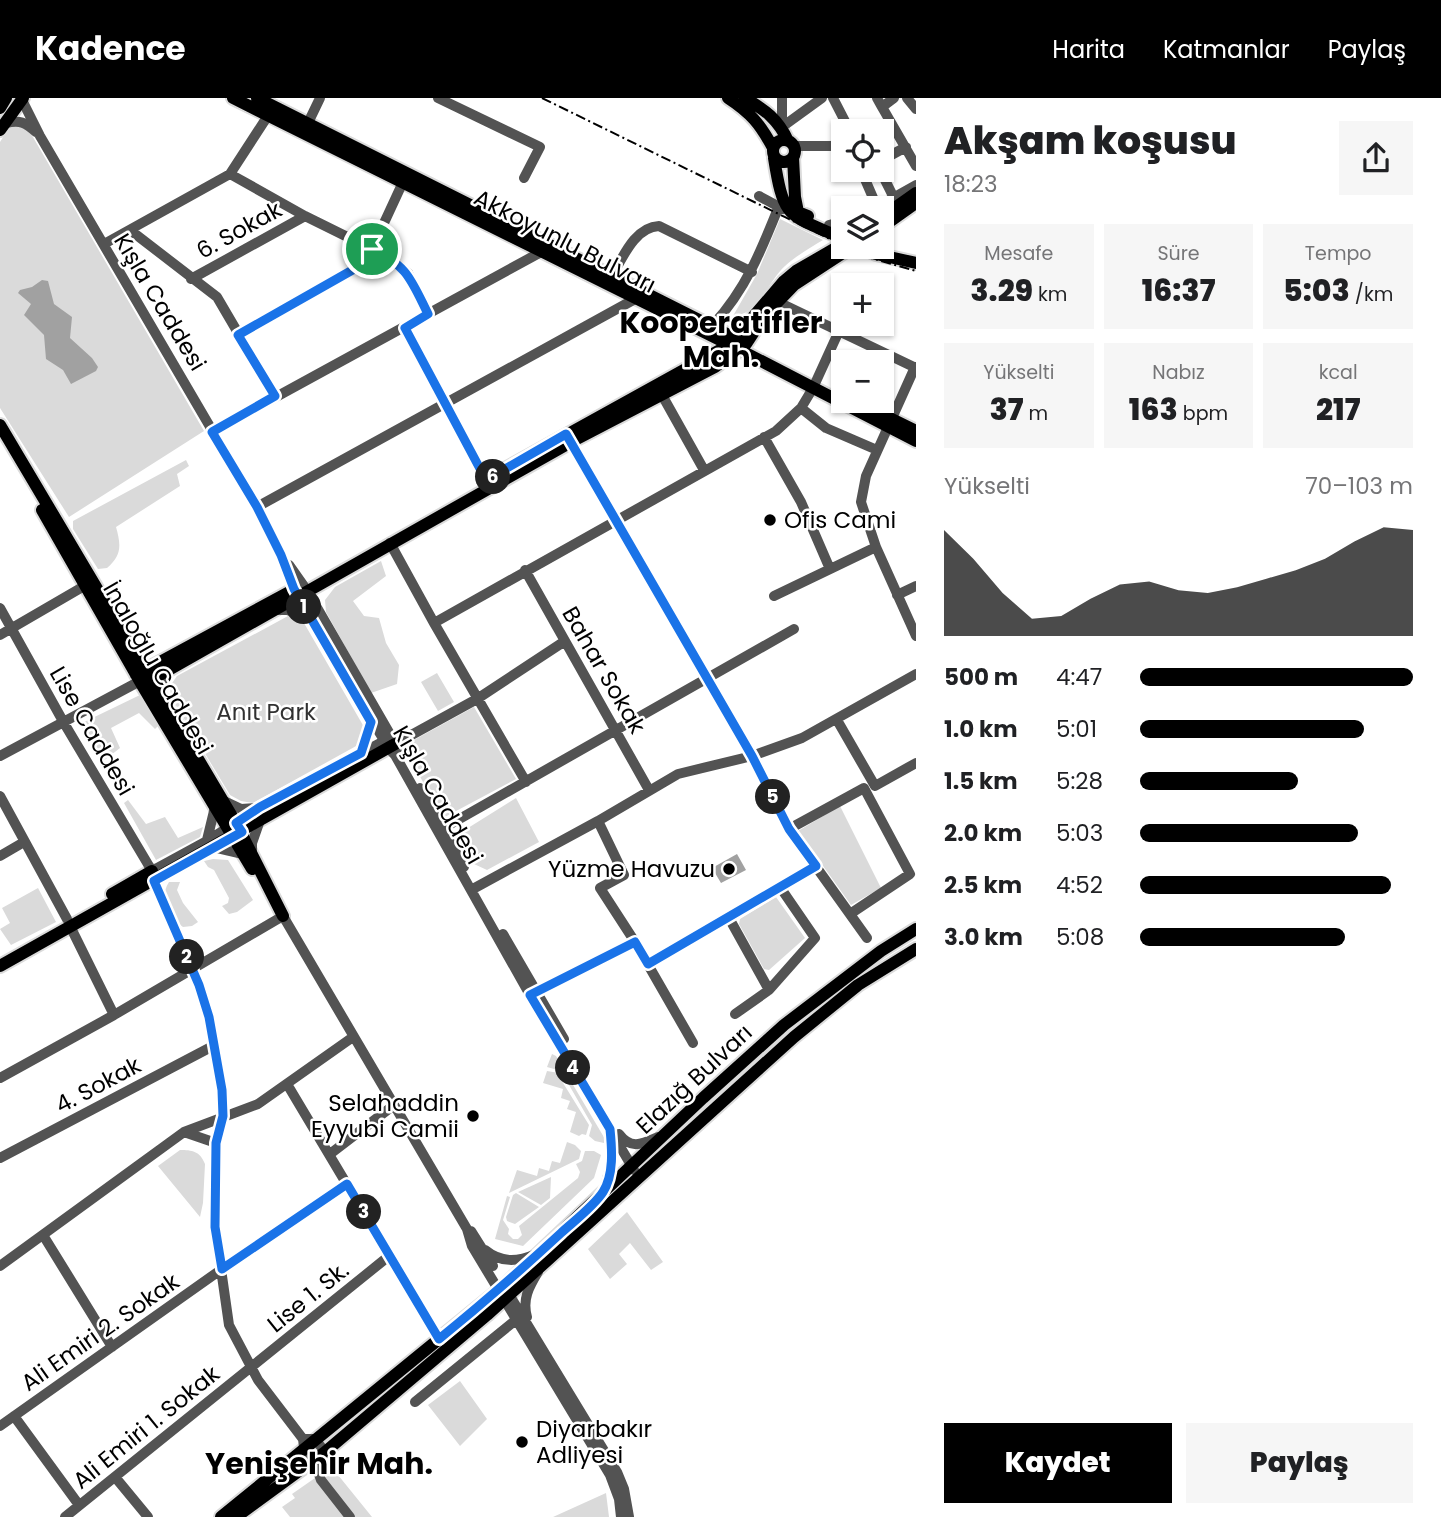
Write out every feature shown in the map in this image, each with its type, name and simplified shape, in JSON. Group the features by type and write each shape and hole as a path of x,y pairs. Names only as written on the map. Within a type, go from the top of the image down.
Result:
{"main road":[{"path":"0,108 6,98"},
{"name":"Akkoyunlu Bulvarı","path":"233,98 635,299 738,344 889,422 916,431"},
{"name":"Akkoyunlu Bulvarı","path":"257,98 713,325 738,344"},
{"path":"728,98 747,111 761,126 773,153 784,204 793,216 831,235"},
{"path":"3,127 23,99"},
{"path":"748,99 769,113 782,127 792,148 794,197 789,210"},
{"path":"773,153 777,142 792,148"},
{"path":"773,153 784,163 792,148"},
{"path":"894,203 914,194"},
{"path":"894,215 914,194"},
{"path":"143,678 170,669 274,610 301,591 321,583 569,438 738,344 784,281 831,246"},
{"path":"143,678 301,591 486,480 715,367 831,249"},
{"path":"894,252 916,255"},
{"path":"894,255 916,263"},
{"name":"Akkoyunlu Bulvarı","path":"815,384 831,390"},
{"name":"Akkoyunlu Bulvarı","path":"875,413 916,441"},
{"name":"İnaloğlu Caddesi","path":"0,425 143,678"},
{"name":"İnaloğlu Caddesi","path":"0,439 218,803"},
{"path":"143,678 162,696 218,803 283,916"},
{"path":"0,966 69,923 209,844 235,830 259,823 389,743"},
{"path":"0,957 69,923"},
{"name":"Elazığ Bulvarı","path":"236,1517 320,1456 504,1292 540,1253 664,1134 784,1025 881,951 916,929"},
{"name":"Elazığ Bulvarı","path":"221,1517 308,1442 439,1339 540,1268 794,1037 858,985 916,949"}],"street":[{"path":"308,123 320,98"},
{"path":"438,98 540,147 524,178"},
{"path":"782,98 782,127"},
{"path":"803,98 805,110"},
{"path":"782,127 822,98"},
{"path":"833,98 844,119"},
{"path":"894,98 880,103 916,166"},
{"path":"907,98 916,109"},
{"name":"Kışla Caddesi","path":"23,99 40,136 257,507 371,722 389,743 610,1129 643,1175"},
{"path":"104,244 230,174 269,114"},
{"path":"3,127 17,121 25,122 40,136"},
{"path":"792,148 831,145"},
{"path":"894,154 906,147"},
{"path":"230,174 392,259 408,273 428,314"},
{"path":"238,335 356,268 372,249 403,182"},
{"path":"894,198 914,194"},
{"path":"713,325 733,303 789,210 759,196"},
{"name":"6. Sokak","path":"191,279 306,216"},
{"path":"612,276 633,241 651,226 659,226 751,272"},
{"path":"130,230 216,297 275,396"},
{"path":"212,432 541,252"},
{"path":"257,507 635,299"},
{"path":"778,302 831,327"},
{"path":"405,328 486,480"},
{"path":"434,623 776,431 801,408 837,336"},
{"path":"849,336 915,368 866,476 861,502 876,547 916,636"},
{"path":"662,395 704,470"},
{"path":"801,408 826,428 877,450"},
{"path":"764,437 801,502 830,569"},
{"path":"569,438 752,756 789,829 867,937"},
{"path":"390,543 526,782"},
{"path":"774,596 876,547"},
{"name":"Bahar Sokak","path":"525,570 649,790"},
{"path":"321,583 314,615 389,743"},
{"path":"0,635 86,585"},
{"path":"897,595 916,586"},
{"name":"Lise Caddesi","path":"0,608 153,876 191,968 209,1017 222,1090 223,1116 216,1143 215,1227 229,1325 258,1380 320,1456 321,1480 350,1517"},
{"path":"274,610 314,615"},
{"path":"440,830 794,629"},
{"path":"235,830 260,807 361,753 389,743 477,699 565,640"},
{"path":"162,696 162,688 170,669"},
{"path":"473,888 598,821 678,774 752,756 802,738 916,674"},
{"path":"0,756 143,678"},
{"path":"837,720 875,786 916,763"},
{"path":"361,753 371,722"},
{"path":"789,829 864,788 911,874 850,914"},
{"path":"0,796 69,923 114,1015"},
{"path":"259,823 247,854 209,844 218,803 241,809 260,807"},
{"path":"598,821 624,875 600,888 635,942 693,1043"},
{"path":"0,856 24,842"},
{"path":"648,964 816,866"},
{"path":"735,1014 769,990 815,938 780,887"},
{"path":"0,1078 283,916 467,1229 472,1246 530,1327 617,1472 624,1489 629,1517"},
{"path":"729,918 769,990"},
{"path":"635,942 533,994 635,1162"},
{"path":"0,1266 184,1132 258,1104 353,1037"},
{"name":"4. Sokak","path":"0,1158 213,1046"},
{"path":"287,1084 439,1339"},
{"path":"330,1154 394,1105"},
{"path":"604,1192 612,1153 610,1129"},
{"path":"184,1132 216,1143"},
{"path":"625,1142 640,1145 664,1134"},
{"name":"Ali Emiri 2. Sokak","path":"0,1426 347,1184"},
{"path":"467,1229 480,1245 517,1319 610,1475 617,1491 621,1517"},
{"path":"43,1235 112,1347"},
{"path":"480,1245 495,1257 507,1260 524,1259 540,1253"},
{"name":"Lise 1. Sk.","path":"252,1367 389,1256"},
{"path":"530,1327 525,1299 540,1268"},
{"path":"415,1402 517,1319"},
{"name":"Ali Emiri 1. Sokak","path":"65,1517 252,1367"},
{"path":"14,1416 79,1505"},
{"path":"115,1477 148,1517"}],"green space":[{"path":"10,126 23,126 30,132 204,431 69,517 0,408 0,142"},
{"path":"780,219 823,240 785,266 749,310 733,316 757,274"},
{"path":"186,460 189,466 177,474 180,486 116,527 118,554 107,568 98,569 73,529 73,521"},
{"path":"381,561 386,576 353,601 364,616 379,618 386,643 399,665 397,684 371,693 326,612 325,600 335,587"},
{"name":"Anıt Park","path":"288,616 304,623 364,727 358,745 253,803 241,801 230,795 171,697 170,686 177,676"},
{"path":"437,673 454,702 438,711 421,682"},
{"path":"140,695 158,726 155,729 139,713 111,728 120,748 102,762 80,724"},
{"path":"474,707 516,779 443,818 403,746"},
{"path":"516,798 539,842 487,870 474,864 460,833"},
{"path":"128,800 146,824 165,817 178,838 203,827 200,837 156,860 124,803"},
{"path":"840,806 881,888 851,905 798,831"},
{"path":"228,860 253,900 237,912 229,914 222,906 228,903 229,898 214,870 204,861"},
{"path":"169,882 180,882 177,890 183,903 198,922 192,926 183,927 166,907 164,895"},
{"path":"38,888 56,922 11,945 0,929 10,923 2,908"},
{"path":"776,897 805,938 769,970 764,969 739,924 740,919"},
{"path":"552,1054 556,1056 605,1139 604,1143 589,1136 592,1125 561,1071 547,1067"},
{"path":"547,1071 559,1073 561,1076 589,1125 586,1135 579,1136 570,1132 576,1112 567,1109 570,1101 561,1098 563,1089 543,1083"},
{"path":"567,1142 581,1151 579,1159 509,1193 517,1170 537,1176 539,1168 549,1171 552,1161 560,1163"},
{"path":"180,1150 195,1152 205,1164 200,1217 158,1166"},
{"path":"585,1151 594,1151 601,1155 594,1178 523,1246 495,1239 507,1196 510,1197 503,1220 509,1229 508,1234 513,1239 518,1239 522,1235 519,1226 578,1178 580,1172 576,1164 582,1161"},
{"path":"551,1177 550,1198 541,1205 518,1192"},
{"path":"516,1193 539,1207 515,1224 507,1221 506,1217"},
{"path":"627,1212 663,1262 651,1270 630,1243 619,1254 627,1264 610,1279 588,1249"},
{"path":"460,1381 487,1419 460,1446 428,1405"},
{"path":"334,1470 372,1517 355,1517 324,1478"},
{"path":"315,1478 345,1517 290,1517 282,1507 295,1498 292,1494"},
{"path":"606,1493 609,1517 553,1517"}],"shaded area":[{"path":"42,280 48,281 54,304 72,317 70,338 98,367 96,371 71,384 63,370 46,359 44,335 24,315 31,304 18,293"},
{"name":"Yüzme Havuzu","path":"737,854 746,870 721,883 712,868"}],"railway":[{"path":"542,98 831,240"},
{"path":"874,259 916,271"}],"place":[{"name":"Ofis Cami","path":"770,520"},
{"name":"Yüzme Havuzu","path":"729,869"},
{"name":"Selahaddin Eyyubi Camii","path":"473,1116"},
{"name":"Diyarbakır Adliyesi","path":"522,1442"}],"district":[{"name":"Kooperatifler Mah.","path":"721,339"},
{"name":"Yenişehir Mah.","path":"319,1463"}],"route":[{"path":"372,249 392,259 408,273 428,314 405,328 486,480 566,434 752,756 789,829 816,866 648,964 635,942 530,995 610,1129 612,1153 604,1192 504,1286 439,1339 347,1184 222,1269 215,1227 216,1143 223,1116 222,1090 209,1017 199,985 154,881 242,832 236,823 260,807 361,753 370,731 371,722 294,589 281,555 257,507 212,432 275,396 238,335 356,268 372,249"}]}
